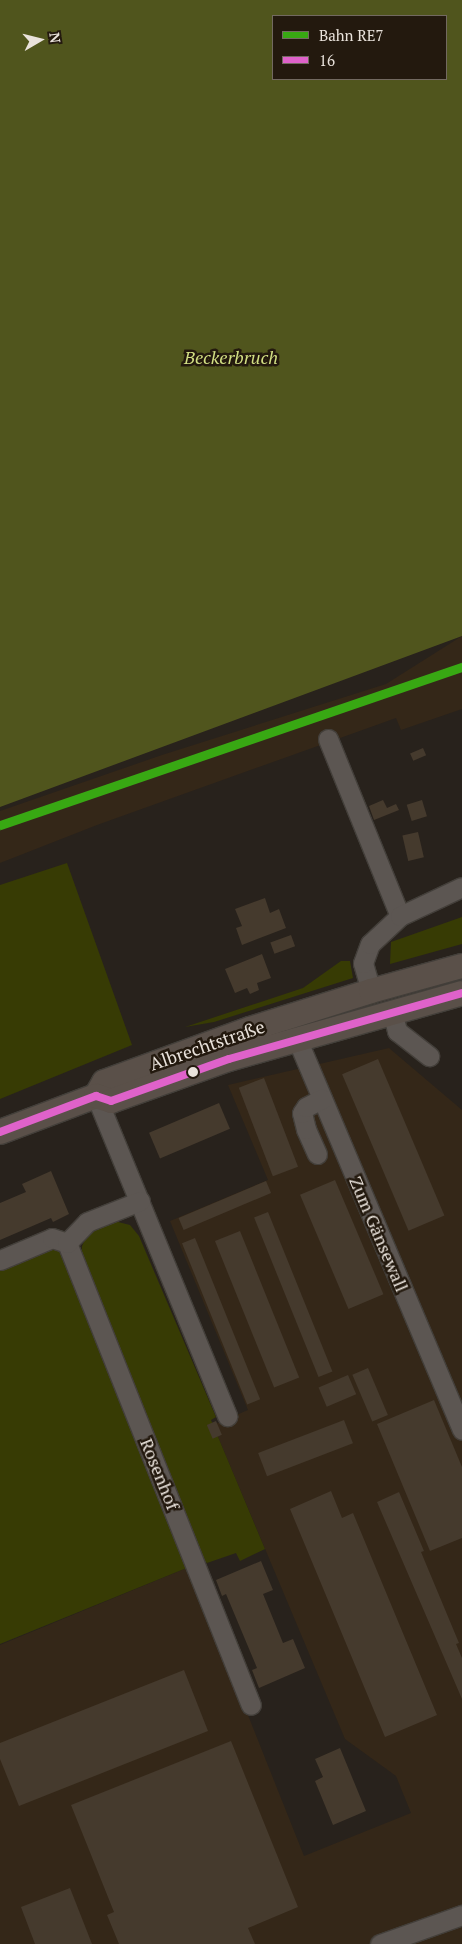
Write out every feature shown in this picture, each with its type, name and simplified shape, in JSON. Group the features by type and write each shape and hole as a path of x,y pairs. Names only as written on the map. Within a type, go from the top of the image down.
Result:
{"main road":[{"name":"Albrechtstraße","path":"96,1096 104,1082 250,1029 371,991 462,966"},
{"name":"Albrechtstraße","path":"0,1132 96,1096 110,1100 297,1039 462,993"}],"street":[{"path":"328,738 400,916"},
{"path":"371,991 363,963 370,944 400,916 462,887"},
{"path":"392,1012 397,1031 429,1056"},
{"name":"Zum Gänsewall","path":"297,1039 322,1099 396,1254 462,1430"},
{"path":"96,1096 226,1416"},
{"path":"317,1154 306,1129 302,1113 306,1107 322,1099"},
{"path":"0,1260 52,1238 67,1243 87,1222 140,1201"},
{"name":"Rosenhof","path":"67,1243 251,1705"},
{"path":"380,1944 462,1915"}],"shaded area":[{"path":"462,636 462,709 401,730 396,718 97,825 0,863 0,811 162,755 386,684"},
{"path":"389,1048 462,1110 462,1944 0,1944 0,1645 189,1567 304,1856 411,1813 396,1776 345,1739 213,1425 248,1410 170,1221 268,1180 228,1085"}],"green space":[{"name":"Beckerbruch","path":"0,0 462,0 462,636 0,807"},
{"path":"67,863 132,1045 0,1099 0,885"},
{"path":"462,917 462,944 390,964 391,942"},
{"path":"341,961 350,961 353,978 214,1022 185,1027 303,988"},
{"path":"107,1222 130,1225 139,1236 216,1417 211,1420 265,1549 240,1561 236,1553 207,1563 202,1559 81,1258 82,1246 87,1235 96,1227"},
{"path":"47,1246 59,1250 64,1256 189,1567 0,1644 0,1266"}],"building":[{"path":"423,748 426,755 413,761 410,753"},
{"path":"383,800 387,808 396,804 399,810 374,820 369,806"},
{"path":"422,800 427,816 412,821 407,805"},
{"path":"418,832 424,857 408,861 402,836"},
{"path":"265,898 270,913 279,909 286,928 242,945 236,928 242,926 235,909"},
{"path":"291,935 295,946 274,954 270,943"},
{"path":"262,954 271,978 257,983 259,990 250,994 247,988 235,993 225,969"},
{"path":"378,1059 444,1215 409,1231 342,1074"},
{"path":"264,1078 298,1167 273,1176 239,1088"},
{"path":"219,1103 230,1129 160,1158 149,1133"},
{"path":"51,1171 69,1214 53,1222 51,1218 0,1240 0,1203 26,1192 22,1184"},
{"path":"335,1180 383,1294 348,1309 300,1195"},
{"path":"266,1181 271,1193 184,1230 179,1218"},
{"path":"268,1212 332,1371 319,1377 254,1218"},
{"path":"240,1231 299,1377 274,1388 215,1241"},
{"path":"195,1238 260,1399 247,1405 182,1243"},
{"path":"368,1368 388,1415 372,1422 352,1375"},
{"path":"348,1375 356,1394 327,1407 319,1388"},
{"path":"434,1400 462,1467 462,1538 430,1551 377,1424"},
{"path":"344,1420 353,1443 267,1476 258,1453"},
{"path":"216,1421 222,1435 213,1439 207,1425"},
{"path":"331,1491 342,1518 353,1513 437,1715 385,1737 290,1509"},
{"path":"399,1492 424,1551 421,1552 459,1643 456,1644 462,1658 462,1699 377,1502"},
{"path":"261,1561 273,1590 263,1594 283,1643 293,1639 305,1668 259,1688 252,1670 257,1668 226,1594 222,1596 216,1580"},
{"path":"184,1670 208,1731 19,1806 0,1759 0,1743"},
{"path":"231,1741 298,1907 248,1928 255,1944 119,1944 107,1915 114,1912 71,1805"},
{"path":"340,1748 366,1811 333,1825 315,1781 323,1777 315,1759"},
{"path":"70,1888 92,1944 35,1944 21,1907"}],"rail line":[{"name":"RE7","path":"0,825 462,667"}],"transit line":[{"name":"16","path":"0,1132 96,1096 111,1101 229,1059 462,993"}]}
